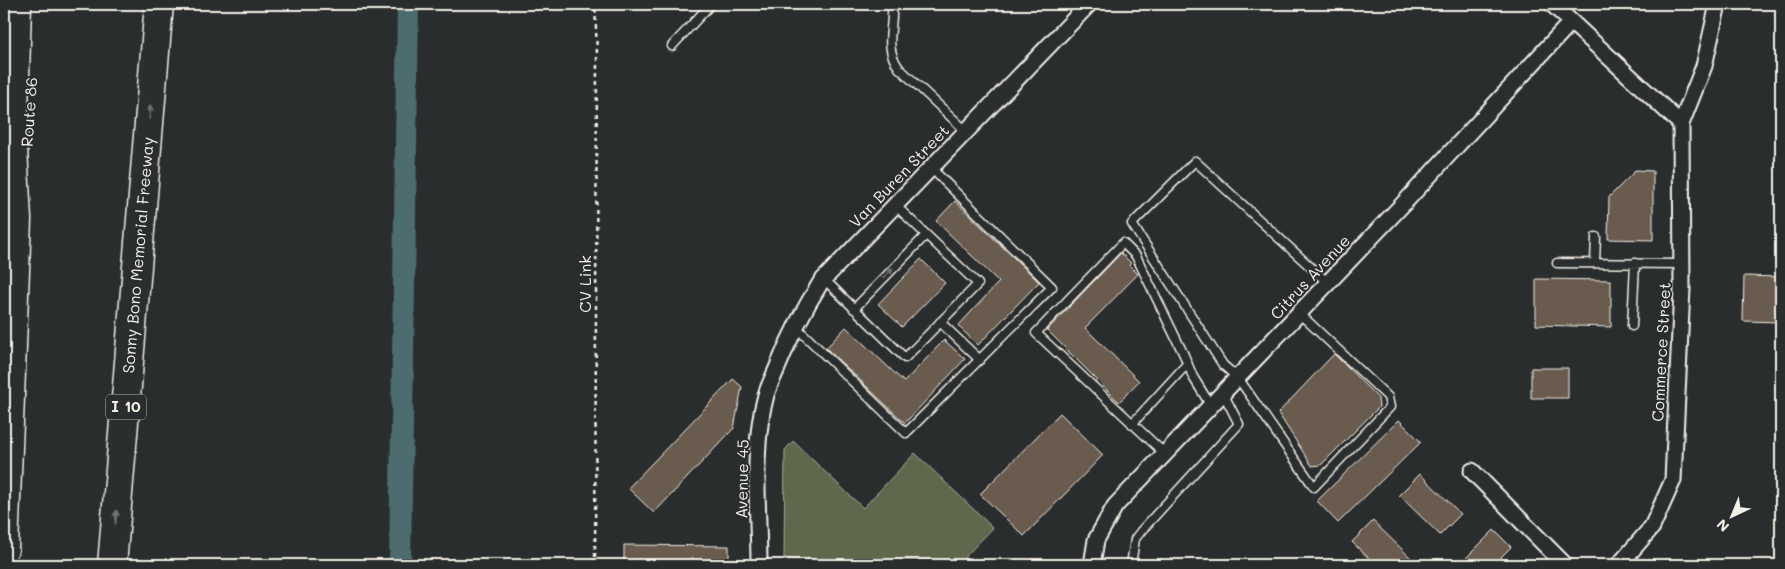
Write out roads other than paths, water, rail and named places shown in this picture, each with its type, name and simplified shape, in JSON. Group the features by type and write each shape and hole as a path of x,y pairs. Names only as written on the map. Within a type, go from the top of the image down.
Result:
{"highway":[{"path":"4,549 17,219 14,149 17,4"},
{"name":"Route 86","path":"17,219 28,146 35,4"},
{"name":"Sonny Bono Memorial Freeway","path":"112,565 159,4"}],"street":[{"name":"Van Buren Street","path":"766,394 803,310 824,279 1089,4"},
{"path":"1552,4 1681,124 1704,66 1718,4"},
{"name":"Citrus Avenue","path":"1092,565 1096,540 1115,506 1328,283 1571,22"},
{"name":"Commerce Street","path":"1619,565 1652,528 1673,480 1682,289 1681,124"},
{"name":"Avenue 45","path":"759,565 758,460 760,426 766,394"},
{"path":"1472,471 1565,565"}],"lane":[{"path":"672,46 711,4"},
{"path":"892,4 889,46 892,59 899,68 966,131"},
{"path":"1299,313 1388,397 1390,407 1314,487 1238,378 1223,365 1132,224 1195,161 1328,283"},
{"path":"795,326 906,434 1052,287 931,168"},
{"path":"824,279 906,358 978,284 895,205"},
{"path":"854,309 926,235"},
{"path":"1595,263 1596,237"},
{"path":"1164,454 1036,334 1123,243 1136,256 1192,377 1211,406"},
{"path":"1557,263 1682,264"},
{"path":"1632,326 1634,263"},
{"path":"940,322 980,360"},
{"path":"1132,424 1187,364"},
{"path":"1131,565 1135,539 1138,535 1239,424 1223,393"}],"waterway":[{"path":"400,565 408,4"}]}
